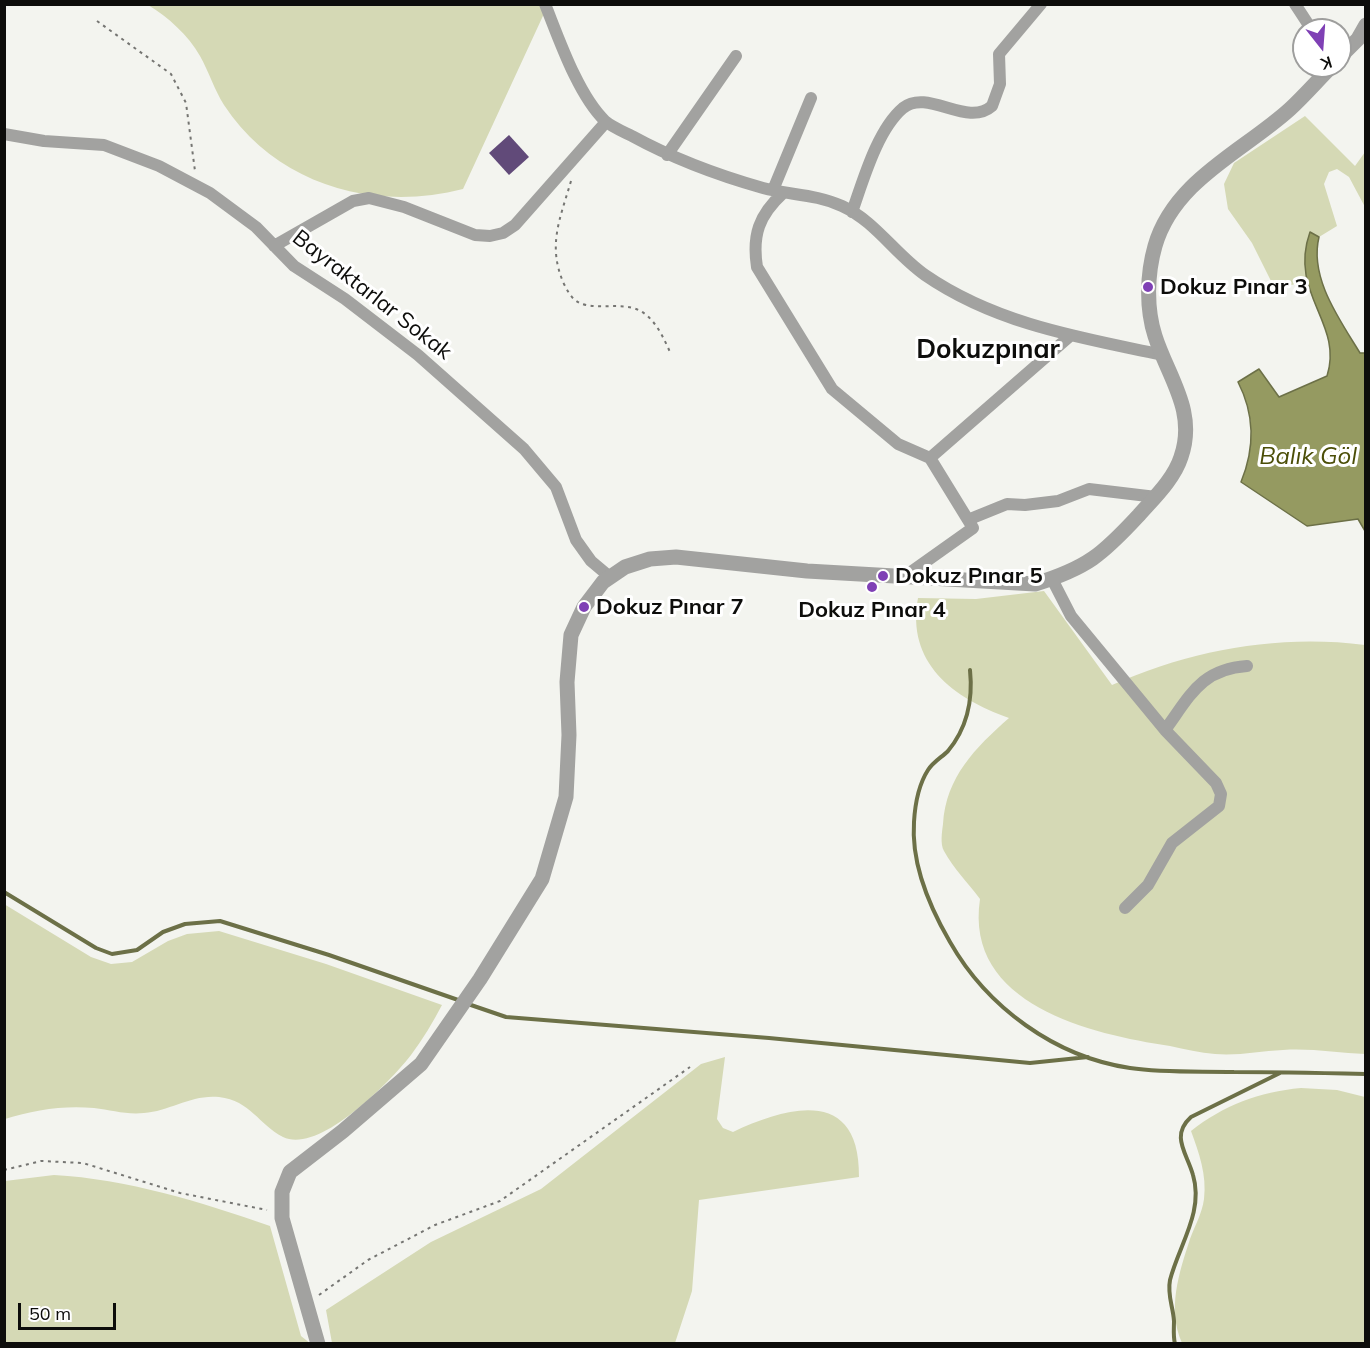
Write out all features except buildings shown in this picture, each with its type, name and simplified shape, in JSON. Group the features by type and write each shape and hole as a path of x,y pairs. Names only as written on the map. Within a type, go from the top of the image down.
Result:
{"street":[{"path":"545,4 581,84 593,106 606,122 667,154 721,176 778,192 814,196 852,212 868,223 924,274 993,313 1070,336 1163,355"},
{"path":"852,212 878,145 903,108 917,102 976,114 992,106 1000,84 999,54 1041,4"},
{"path":"1295,4 1304,18"},
{"path":"1352,45 1365,25"},
{"path":"667,154 736,56"},
{"path":"318,1344 282,1212 282,1192 290,1172 343,1131 421,1064 480,979 542,879 566,797 569,735 567,682 571,635 584,607 603,582 625,567 650,559 676,557 807,571 1035,584 1070,574 1101,555 1156,497 1180,459 1186,441 1182,398 1155,335 1148,287 1156,244 1178,201 1212,168 1290,109 1320,78"},
{"path":"811,98 778,192 757,226 754,246 757,267 832,389 898,444 930,458 970,519 973,528 903,577"},
{"path":"274,246 353,201 364,198 404,207 476,235 490,236 503,233 515,225 606,122"},
{"name":"Bayraktarlar Sokak","path":"4,135 44,141 104,145 159,166 197,186 256,227 294,266 345,299 418,355 524,449 556,487 576,540 591,561 610,577"},
{"path":"930,458 1070,336"},
{"path":"970,519 1007,504 1025,505 1058,501 1089,489 1156,497"},
{"path":"1052,579 1071,616 1166,730 1215,783 1221,794 1219,806 1172,843 1148,885 1125,908"},
{"path":"1166,730 1198,684 1221,670 1247,666"}],"path":[{"path":"97,21 171,74 186,103 197,186"},
{"path":"579,152 554,247 557,268 569,294 581,304 627,308 647,314 660,332 670,352"},
{"path":"307,1304 368,1260 435,1225 500,1201 690,1067"},
{"path":"4,1170 41,1161 83,1162 180,1193 237,1206 282,1212"}],"shaded area":[{"path":"148,5 548,5 463,189 429,195 395,197 362,194 330,186 299,173 271,155 246,133 224,105 190,41 163,15"},
{"path":"1305,116 1355,166 1365,152 1365,207 1349,177 1337,169 1329,172 1324,184 1337,226 1319,237 1310,232 1306,248 1306,277 1286,286 1272,283 1252,243 1228,209 1224,184 1234,163"},
{"path":"1044,591 1112,685 1173,662 1236,648 1300,642 1365,645 1365,1054 1293,1050 1215,1054 1138,1041 1071,1022 1039,1008 1012,989 992,965 980,935 980,899 948,857 943,848 942,834 945,807 956,778 974,752 1009,718 969,700 938,675 919,641 916,621 918,598 976,599"},
{"path":"4,904 91,957 111,964 132,962 168,941 187,934 219,931 326,964 442,1005 415,1049 401,1067 371,1097 334,1126 298,1140 283,1137 239,1103 219,1097 190,1100 154,1112 131,1113 71,1107 26,1113 5,1119"},
{"path":"725,1057 717,1119 723,1128 733,1132 777,1115 798,1111 818,1111 835,1117 848,1129 856,1148 859,1177 699,1200 692,1291 675,1343 332,1343 326,1310 431,1242 541,1189 701,1064"},
{"path":"1301,1088 1337,1090 1365,1097 1365,1343 1182,1343 1175,1317 1176,1291 1190,1239 1202,1210 1205,1190 1202,1164 1191,1131 1216,1114 1243,1101"},
{"path":"54,1175 109,1181 164,1193 270,1226 301,1336 311,1344 5,1344 5,1181"}],"water":[{"name":"Balık Göl","path":"1310,232 1319,237 1318,268 1328,298 1360,353 1365,353 1365,531 1358,519 1307,526 1241,482 1249,457 1251,432 1248,407 1238,382 1259,369 1279,397 1327,376 1330,357 1328,340 1310,291 1306,273 1305,254"}],"waterway":[{"path":"970,670 969,702 964,723 955,742 930,767 922,782 915,809 914,838 915,853 923,884 935,914 965,966 983,988 1003,1008 1050,1040 1075,1053 1102,1062 1143,1070 1366,1074"},
{"path":"4,892 96,948 112,954 137,950 163,932 185,924 220,921 329,955 461,1001"},
{"path":"468,1004 506,1017 769,1038 1030,1063 1088,1057"},
{"path":"1175,1344 1169,1291 1170,1280 1193,1215 1196,1189 1182,1145 1182,1131 1191,1117 1280,1073"}],"place":[{"name":"Dokuz Pınar 3","path":"1148,287"},
{"name":"Dokuz Pınar 5","path":"883,576"},
{"name":"Dokuz Pınar 4","path":"872,587"},
{"name":"Dokuz Pınar 7","path":"584,607"}],"district":[{"name":"Dokuzpınar","path":"988,350"}]}
